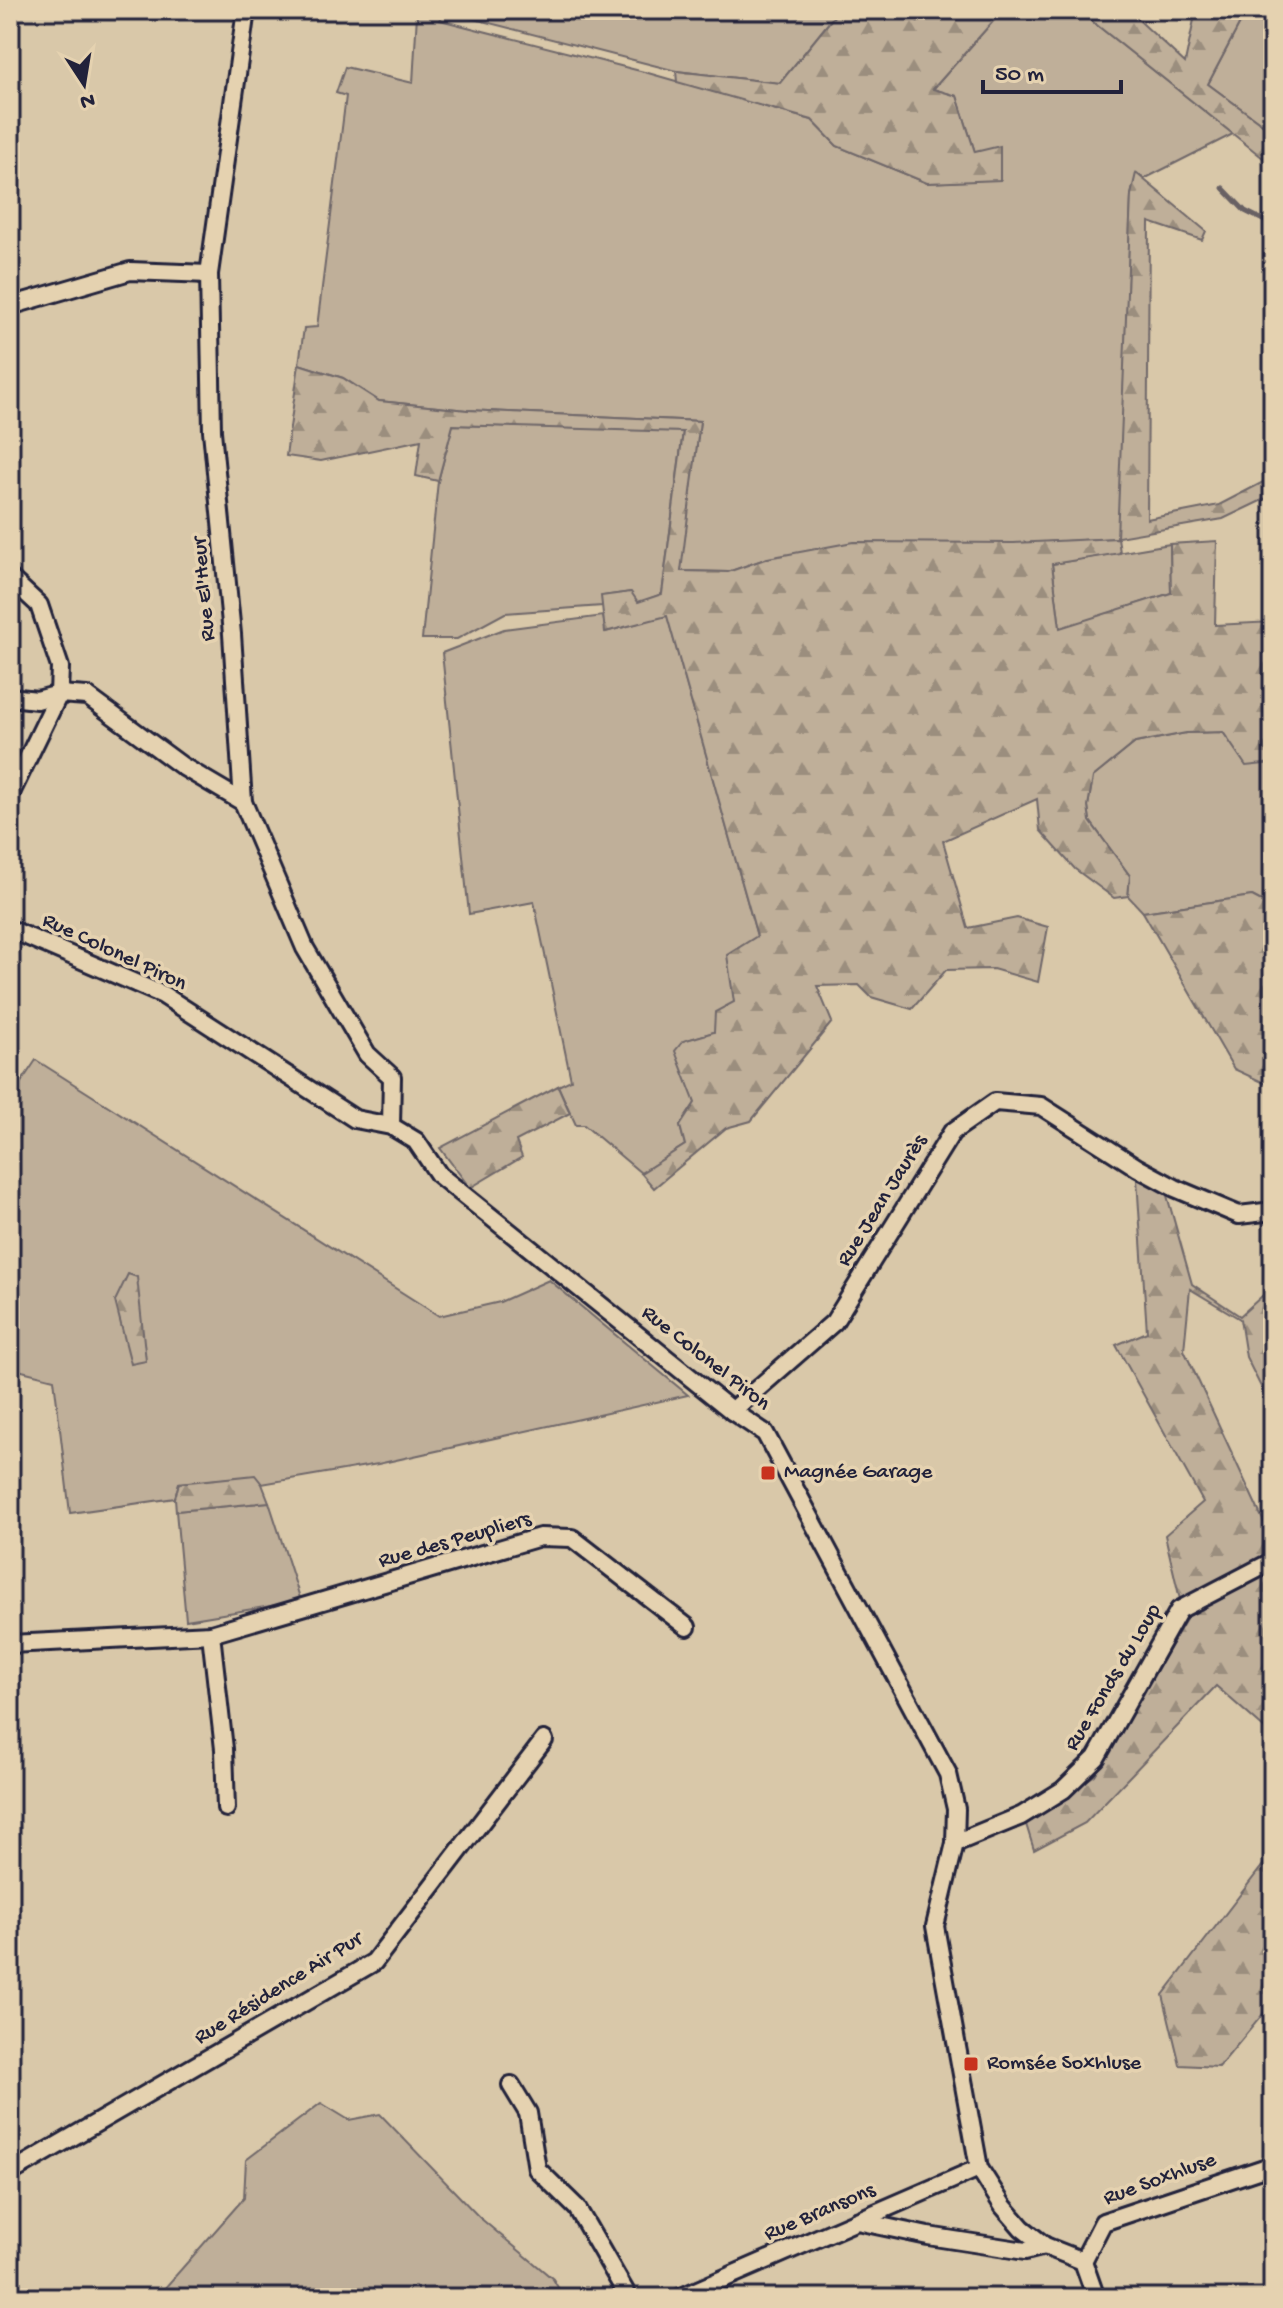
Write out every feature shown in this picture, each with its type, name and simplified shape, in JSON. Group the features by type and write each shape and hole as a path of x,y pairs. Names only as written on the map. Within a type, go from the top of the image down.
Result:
{"street":[{"name":"Rue El'Heur","path":"246,10 209,274 212,431 232,634 243,802 305,948 367,1054 392,1077 391,1126"},
{"path":"10,306 130,271 209,274"},
{"path":"10,578 39,605 60,667 59,694 10,795"},
{"path":"10,697 37,700 59,694 87,696 182,766 243,802"},
{"name":"Rue Colonel Piron","path":"10,929 163,995 355,1119 391,1126 416,1141 439,1175 732,1411 765,1433 948,1774 956,1809 955,1843 935,1926 979,2168 1012,2217 1045,2246 1083,2261"},
{"name":"Rue Jean Jaurès","path":"732,1411 834,1322 952,1132 995,1102 1041,1106 1138,1168 1175,1188 1239,1215 1273,1211"},
{"name":"Rue des Peupliers","path":"10,1644 211,1634 540,1537 572,1538 687,1627"},
{"name":"Rue Fonds du Loup","path":"955,1843 1021,1816 1063,1790 1096,1758 1179,1610 1273,1561"},
{"path":"211,1634 224,1749 226,1808"},
{"name":"Rue Résidence Air Pur","path":"10,2173 374,1962 544,1740"},
{"path":"511,2085 528,2113 537,2169 577,2208 629,2298"},
{"name":"Rue Soxhluse","path":"1083,2261 1103,2222 1273,2165"},
{"name":"Rue Bransons","path":"679,2298 979,2168"},
{"path":"857,2221 1025,2251 1045,2246"},
{"path":"1083,2261 1096,2298"}],"green space":[{"path":"421,10 839,10 780,83 676,71 443,11 440,20 648,73 812,120 837,146 927,183 1000,179 975,152 957,96 933,89 1003,10 1078,10 1233,134 1144,179 1137,173 1131,195 1118,538 768,558 728,572 680,571 700,421 467,410 379,401 343,378 299,364 304,328 317,327 346,96 336,93 345,67 413,83 417,14"},
{"path":"839,10 909,10 918,22 929,10 1003,10 933,89 957,96 975,152 1000,146 1000,180 927,183 837,146 812,120 677,82 676,71 780,83"},
{"path":"1078,10 1128,10 1185,63 1196,10 1247,10 1208,84 1273,132 1273,166"},
{"path":"1247,10 1273,10 1273,132 1208,84"},
{"path":"1136,173 1206,231 1202,240 1149,222 1147,519 1219,505 1273,477 1273,495 1223,519 1118,537 1120,553 1052,564 1060,628 1171,593 1170,544 1217,541 1215,625 1273,622 1273,763 1246,766 1223,732 1186,733 1135,743 1093,777 1088,806 1090,821 1130,876 1128,896 1114,898 1075,869 1040,830 1037,799 943,841 968,928 1017,918 1048,927 1038,982 993,969 946,970 912,1009 871,997 859,985 817,986 832,1022 751,1121 726,1128 654,1188 641,1173 685,1145 680,1126 695,1103 675,1051 683,1041 714,1032 715,1012 734,1002 727,955 757,936 667,616 605,632 601,596 631,592 638,602 662,594 683,432 453,425 438,481 416,476 421,440 321,461 286,456 299,364 343,378 379,401 467,410 700,421 681,571 728,572 768,558 853,542 1014,543 1117,538 1131,195"},
{"path":"453,425 683,431 662,594 638,603 630,592 602,596 602,606 505,613 457,639 422,639 438,481"},
{"path":"1170,544 1171,593 1060,629 1052,564"},
{"path":"667,615 757,936 734,1002 714,1032 684,1041 695,1103 680,1126 685,1145 641,1173 584,1125 576,1125 558,1086 571,1080 534,902 469,914 442,653 504,629 603,616 606,632"},
{"path":"1223,732 1246,765 1273,763 1273,907 1252,896 1143,912 1128,896 1130,876 1090,821 1088,806 1093,777 1135,743 1186,733"},
{"path":"1252,896 1273,907 1273,1087 1234,1069 1143,912"},
{"path":"36,1060 439,1316 500,1302 549,1280 688,1395 378,1464 262,1484 254,1476 179,1483 175,1498 70,1513 54,1379 10,1368 10,1099"},
{"path":"558,1086 570,1113 516,1141 522,1157 470,1188 440,1148"},
{"path":"1137,1179 1166,1192 1192,1284 1240,1316 1273,1286 1273,1411 1246,1357 1240,1319 1190,1289 1184,1350 1269,1533 1273,1533 1273,1736 1216,1686 1085,1823 1034,1850 1025,1821 1095,1775 1185,1621 1165,1535 1203,1502 1116,1345 1147,1332"},
{"path":"128,1274 137,1277 146,1361 131,1364 115,1301"},
{"path":"255,1475 269,1502 176,1511 179,1483"},
{"path":"269,1502 301,1601 186,1620 176,1511"},
{"path":"1273,1852 1273,2002 1219,2067 1180,2065 1163,1995"},
{"path":"321,2103 349,2120 380,2114 479,2217 553,2279 564,2298 156,2298 244,2198 246,2160"}],"waterway":[{"path":"1223,188 1245,211 1273,225"}],"place":[{"name":"Magnée Garage","path":"768,1473"},
{"name":"Romsée Soxhluse","path":"971,2064"}]}
